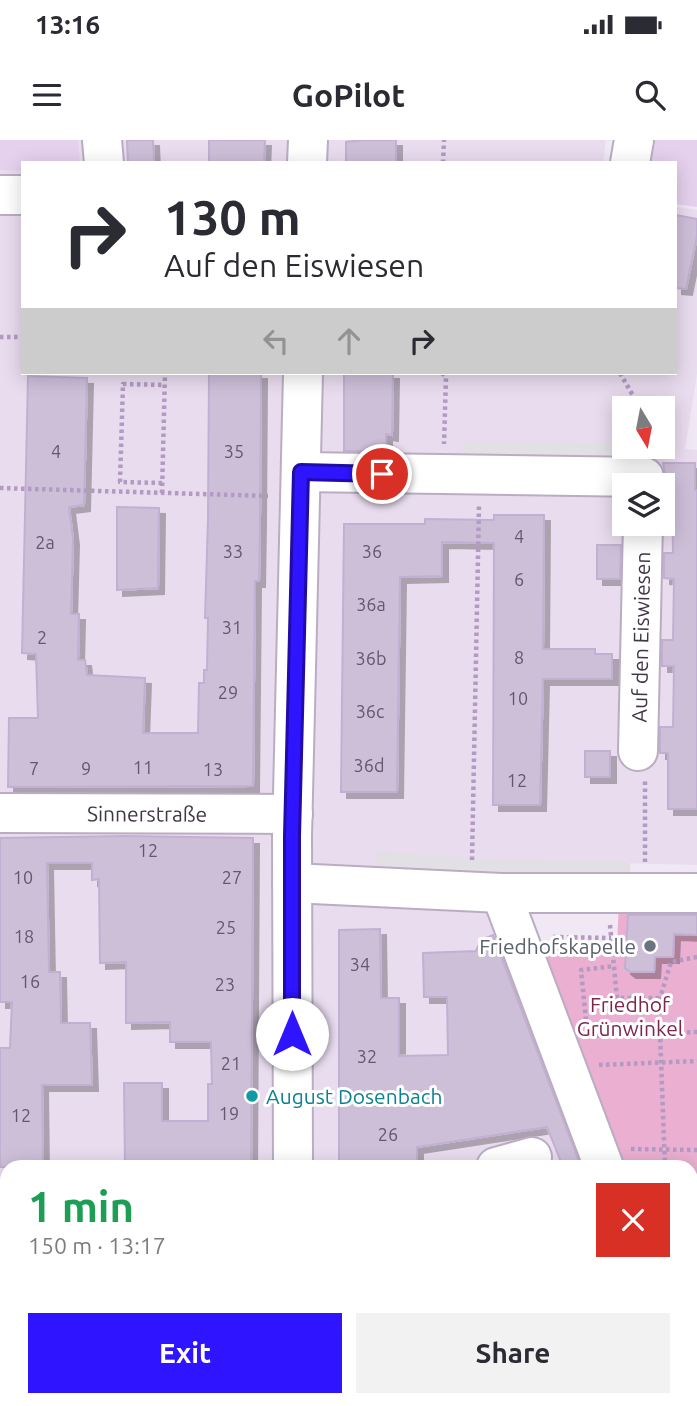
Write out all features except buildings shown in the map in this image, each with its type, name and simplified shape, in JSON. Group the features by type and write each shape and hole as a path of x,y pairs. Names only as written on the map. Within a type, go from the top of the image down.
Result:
{"street":[{"path":"102,140 104,161"},
{"path":"307,161 308,140"},
{"path":"630,161 634,140"},
{"path":"0,195 21,195"},
{"path":"293,1160 292,883 303,375"},
{"path":"301,485 462,476 612,477"},
{"name":"Auf den Eiswiesen","path":"638,751 643,536"},
{"name":"Sinnerstraße","path":"0,813 293,814"},
{"path":"292,883 500,893 697,893"},
{"path":"500,893 517,936 572,1032 612,1158"},
{"path":"522,1160 533,1157"}],"path":[{"path":"443,161 444,140"},
{"path":"0,337 21,337"},
{"path":"162,493 165,375"},
{"path":"444,375 462,476 472,864"},
{"path":"621,375 633,396"},
{"path":"162,483 120,482 120,468 123,384 165,385"},
{"path":"0,488 162,493 301,485"},
{"path":"638,751 645,757 645,846"},
{"path":"610,922 617,998 660,998"},
{"path":"517,936 611,938"},
{"path":"665,1160 660,998 671,962 697,957"},
{"path":"614,966 581,970 572,1032 588,1036 697,1032"},
{"path":"592,1065 697,1061"},
{"path":"612,1158 664,1150 697,1150"}],"shaded area":[{"path":"0,140 606,140 603,161 21,161 21,375 677,375 677,207 697,210 697,374 685,449 697,450 697,865 496,860 595,1160 0,1160"},
{"path":"0,140 78,140 80,161 21,161 21,171 0,170"},
{"path":"649,140 697,140 697,207 677,204 677,161 644,161"},
{"path":"463,441 612,442 612,459 635,459 635,464 463,463"},
{"path":"377,851 487,859 630,862 631,881 377,871"}],"green space":[{"name":"Friedhof Grünwinkel","path":"619,899 697,900 697,1160 611,1160 530,945 617,949"}],"place":[{"name":"Friedhofskapelle","path":"650,946"},
{"name":"August Dosenbach","path":"252,1096"}],"route":[{"path":"292,1034 292,836 301,472 382,474"}]}
